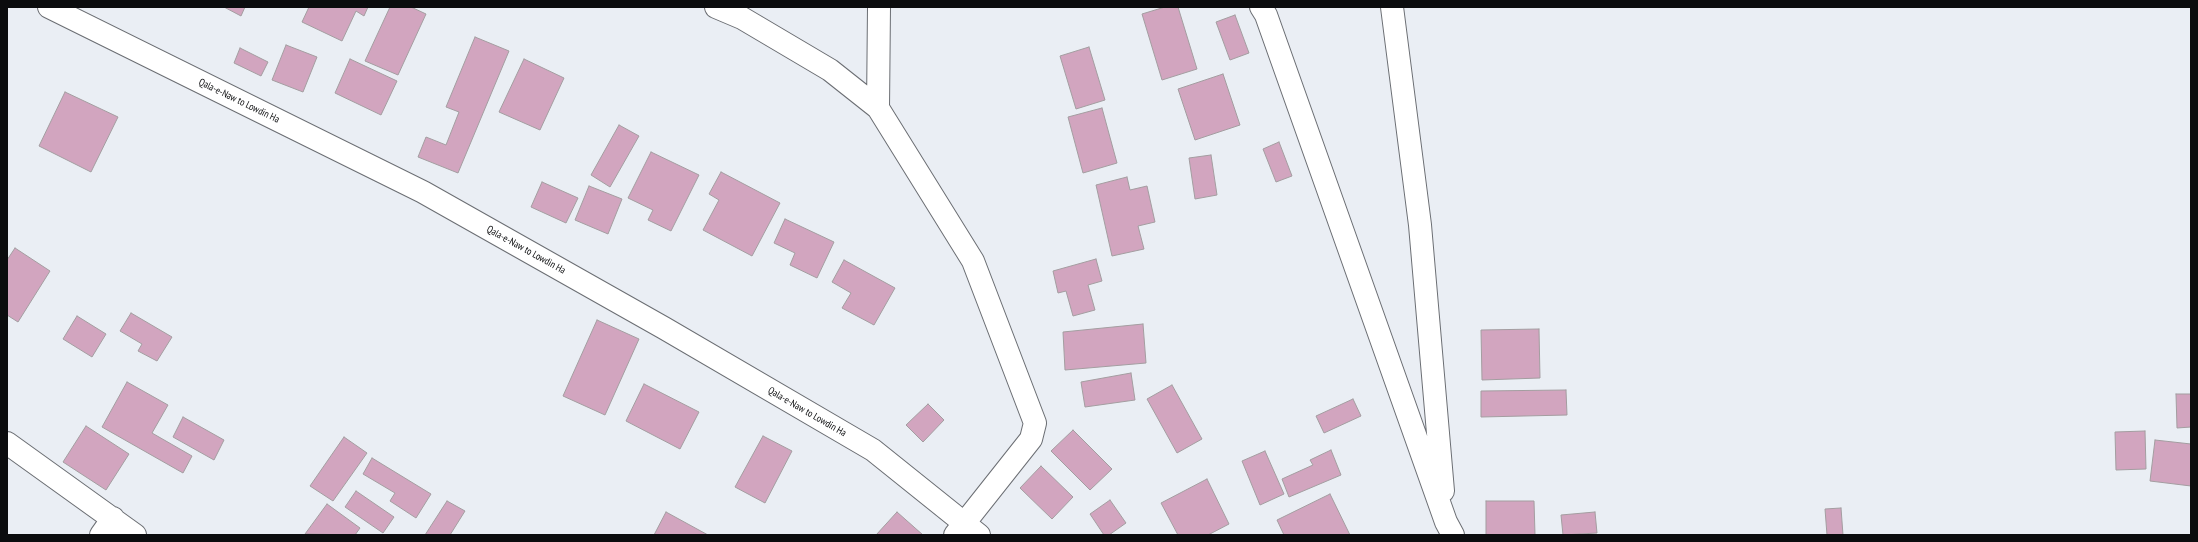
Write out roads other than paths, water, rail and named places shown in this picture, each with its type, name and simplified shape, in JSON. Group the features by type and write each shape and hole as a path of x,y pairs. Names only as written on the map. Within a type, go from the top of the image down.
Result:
{"street":[{"name":"Qala-e-Naw to Lowdin Ha","path":"50,7 423,192 664,328 873,450 966,531"},
{"path":"716,7 742,18 830,70 878,108 973,261 1035,423 1031,440 966,531"},
{"path":"878,108 879,7"},
{"path":"1261,7 1266,15 1449,529"},
{"path":"1392,7 1420,225 1449,529"},
{"path":"7,443 107,527 134,535"}]}
